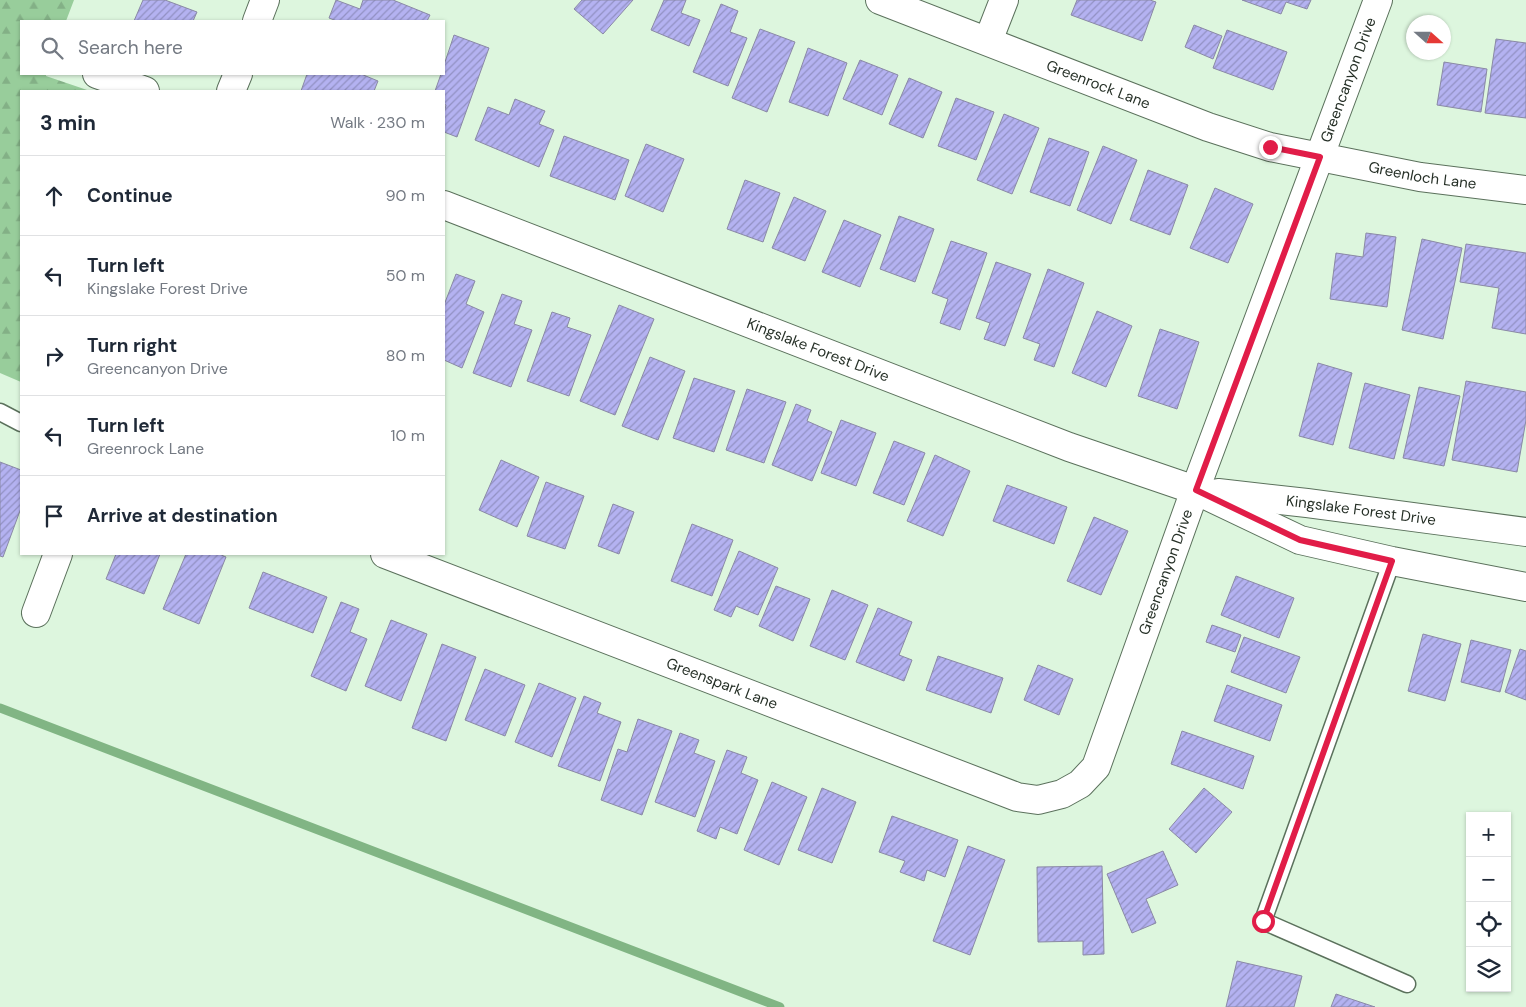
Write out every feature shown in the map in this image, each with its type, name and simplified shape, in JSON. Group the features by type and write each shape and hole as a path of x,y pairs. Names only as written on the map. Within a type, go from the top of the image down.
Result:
{"street":[{"path":"257,20 265,0"},
{"name":"Greenrock Lane","path":"880,0 1208,127 1270,147 1320,157"},
{"path":"988,41 1004,0"},
{"name":"Greencanyon Drive","path":"1062,794 1080,784 1096,766 1196,490 1378,0"},
{"path":"100,75 142,90"},
{"path":"231,90 238,75"},
{"name":"Greenloch Lane","path":"1320,157 1420,176 1526,190"},
{"name":"Kingslake Forest Drive","path":"445,205 1069,447 1196,490 1300,540 1392,561 1526,587"},
{"name":"Kingslake Forest Drive","path":"1196,490 1526,532"},
{"path":"36,613 58,555"},
{"name":"Greenspark Lane","path":"388,555 1017,797 1038,800 1062,794"}],"lane":[{"path":"0,412 20,422"},
{"path":"1392,561 1263,921 1407,984"}],"green space":[{"path":"0,0 74,0 66,20 20,20 20,75 46,75 87,90 20,90 20,382 0,373"}],"building":[{"path":"143,0 165,0 197,12 193,20 134,20"},
{"path":"336,0 360,9 363,0 393,0 430,15 428,20 334,20 329,18"},
{"path":"582,0 633,0 603,34 574,9"},
{"path":"664,0 686,0 681,13 700,20 689,46 651,30"},
{"path":"1077,0 1150,0 1156,2 1142,41 1071,15"},
{"path":"1242,0 1311,0 1307,9 1286,2 1281,14"},
{"path":"721,4 738,11 730,32 747,38 728,86 693,72"},
{"path":"1194,25 1222,36 1213,59 1185,47"},
{"path":"760,29 795,42 767,112 732,98"},
{"path":"1227,30 1287,52 1273,90 1213,68"},
{"path":"454,35 489,48 457,137 445,132 445,90 435,90 441,75 445,75 445,62"},
{"path":"1496,39 1526,43 1526,118 1485,113"},
{"path":"808,48 847,63 828,116 789,102"},
{"path":"860,60 898,75 882,115 843,99"},
{"path":"1444,62 1487,69 1481,112 1437,105"},
{"path":"307,75 363,75 378,81 374,90 301,90"},
{"path":"909,78 942,92 923,138 889,124"},
{"path":"956,98 994,112 976,160 938,146"},
{"path":"515,99 545,111 539,124 554,130 539,167 475,140 488,107 509,115"},
{"path":"1004,114 1039,128 1012,194 977,180"},
{"path":"564,136 629,160 615,200 550,176"},
{"path":"1049,138 1089,152 1070,206 1030,192"},
{"path":"646,144 684,159 663,212 625,196"},
{"path":"1103,146 1137,160 1111,224 1077,210"},
{"path":"1148,170 1188,185 1170,235 1130,220"},
{"path":"745,180 780,193 763,242 727,229"},
{"path":"1215,188 1253,204 1228,263 1190,248"},
{"path":"794,197 826,211 805,261 772,248"},
{"path":"899,216 934,229 915,282 880,269"},
{"path":"844,220 881,235 860,287 822,272"},
{"path":"1366,233 1396,237 1387,307 1330,299 1336,253 1363,257"},
{"path":"1422,239 1462,248 1443,339 1402,330"},
{"path":"951,241 987,253 960,330 940,323 948,299 932,293"},
{"path":"1466,244 1526,253 1526,334 1492,328 1499,288 1460,282"},
{"path":"996,262 1031,274 1005,346 984,339 990,323 976,318"},
{"path":"1048,269 1084,283 1054,367 1034,360 1040,344 1023,338"},
{"path":"456,274 475,281 466,304 484,312 462,368 445,360 445,302"},
{"path":"502,294 522,301 514,324 532,330 511,387 473,373"},
{"path":"619,305 654,319 615,415 580,401"},
{"path":"1097,311 1132,326 1106,387 1072,373"},
{"path":"552,312 570,318 567,327 591,335 569,396 527,381"},
{"path":"1160,329 1199,342 1177,409 1138,396"},
{"path":"650,357 685,371 658,440 622,426"},
{"path":"1318,363 1352,373 1333,445 1299,436"},
{"path":"694,378 735,391 714,452 673,438"},
{"path":"1466,381 1526,392 1526,420 1517,472 1452,460"},
{"path":"1365,383 1410,395 1394,459 1349,448"},
{"path":"1419,387 1460,396 1444,466 1403,458"},
{"path":"747,389 786,402 764,463 726,450"},
{"path":"796,404 811,410 807,421 832,432 812,481 772,465"},
{"path":"841,420 876,433 856,486 821,473"},
{"path":"894,441 925,453 904,505 873,493"},
{"path":"935,455 970,471 943,536 907,521"},
{"path":"501,460 539,477 517,527 479,510"},
{"path":"0,462 20,470 20,511 3,557 0,556"},
{"path":"546,482 584,496 565,549 527,536"},
{"path":"1007,485 1067,507 1054,544 993,521"},
{"path":"613,504 634,512 619,554 598,546"},
{"path":"1094,517 1128,531 1101,595 1067,581"},
{"path":"692,524 733,540 712,596 671,581"},
{"path":"739,551 778,568 758,615 736,606 731,617 714,610"},
{"path":"116,555 160,555 144,594 106,579"},
{"path":"186,555 221,555 226,557 199,624 163,609"},
{"path":"263,572 327,597 313,633 249,608"},
{"path":"1236,576 1294,598 1279,638 1221,615"},
{"path":"776,586 810,599 793,641 759,626"},
{"path":"832,590 868,605 845,660 810,646"},
{"path":"341,602 359,609 350,632 367,639 346,691 311,676"},
{"path":"878,608 912,622 899,655 912,660 904,681 856,662"},
{"path":"391,620 427,634 401,701 365,686"},
{"path":"1212,625 1241,635 1235,652 1206,642"},
{"path":"1423,634 1461,644 1445,701 1408,691"},
{"path":"1244,637 1300,657 1286,693 1231,672"},
{"path":"1471,640 1511,650 1500,692 1461,682"},
{"path":"442,644 476,657 446,741 412,728"},
{"path":"1520,649 1526,651 1526,700 1505,692"},
{"path":"938,656 1003,678 991,713 926,690"},
{"path":"1038,665 1073,679 1059,715 1024,700"},
{"path":"485,669 525,685 505,736 465,720"},
{"path":"539,683 576,698 552,757 515,742"},
{"path":"1227,685 1282,705 1270,741 1214,721"},
{"path":"584,696 601,703 597,713 621,722 600,781 558,766"},
{"path":"638,719 672,731 642,815 601,800 618,749 627,752"},
{"path":"1182,731 1254,756 1243,789 1171,764"},
{"path":"680,733 699,740 694,753 715,761 695,817 655,802"},
{"path":"727,750 747,757 741,773 758,780 737,834 720,827 716,839 697,831"},
{"path":"772,782 807,797 779,865 744,850"},
{"path":"822,788 856,802 832,863 798,850"},
{"path":"1204,788 1232,812 1196,853 1169,829"},
{"path":"892,816 958,840 945,877 927,870 924,881 900,872 905,861 879,852"},
{"path":"968,846 1005,860 970,955 933,941"},
{"path":"1163,851 1178,885 1146,899 1156,923 1132,933 1107,874"},
{"path":"1102,866 1104,954 1083,955 1083,941 1038,942 1037,867"},
{"path":"1237,961 1302,976 1294,1007 1226,1007"},
{"path":"1336,994 1375,1007 1331,1007"}],"waterway":[{"path":"0,708 780,1007"}],"route":[{"path":"1263,921 1392,561 1300,540 1196,490 1320,157 1270,147"}]}
